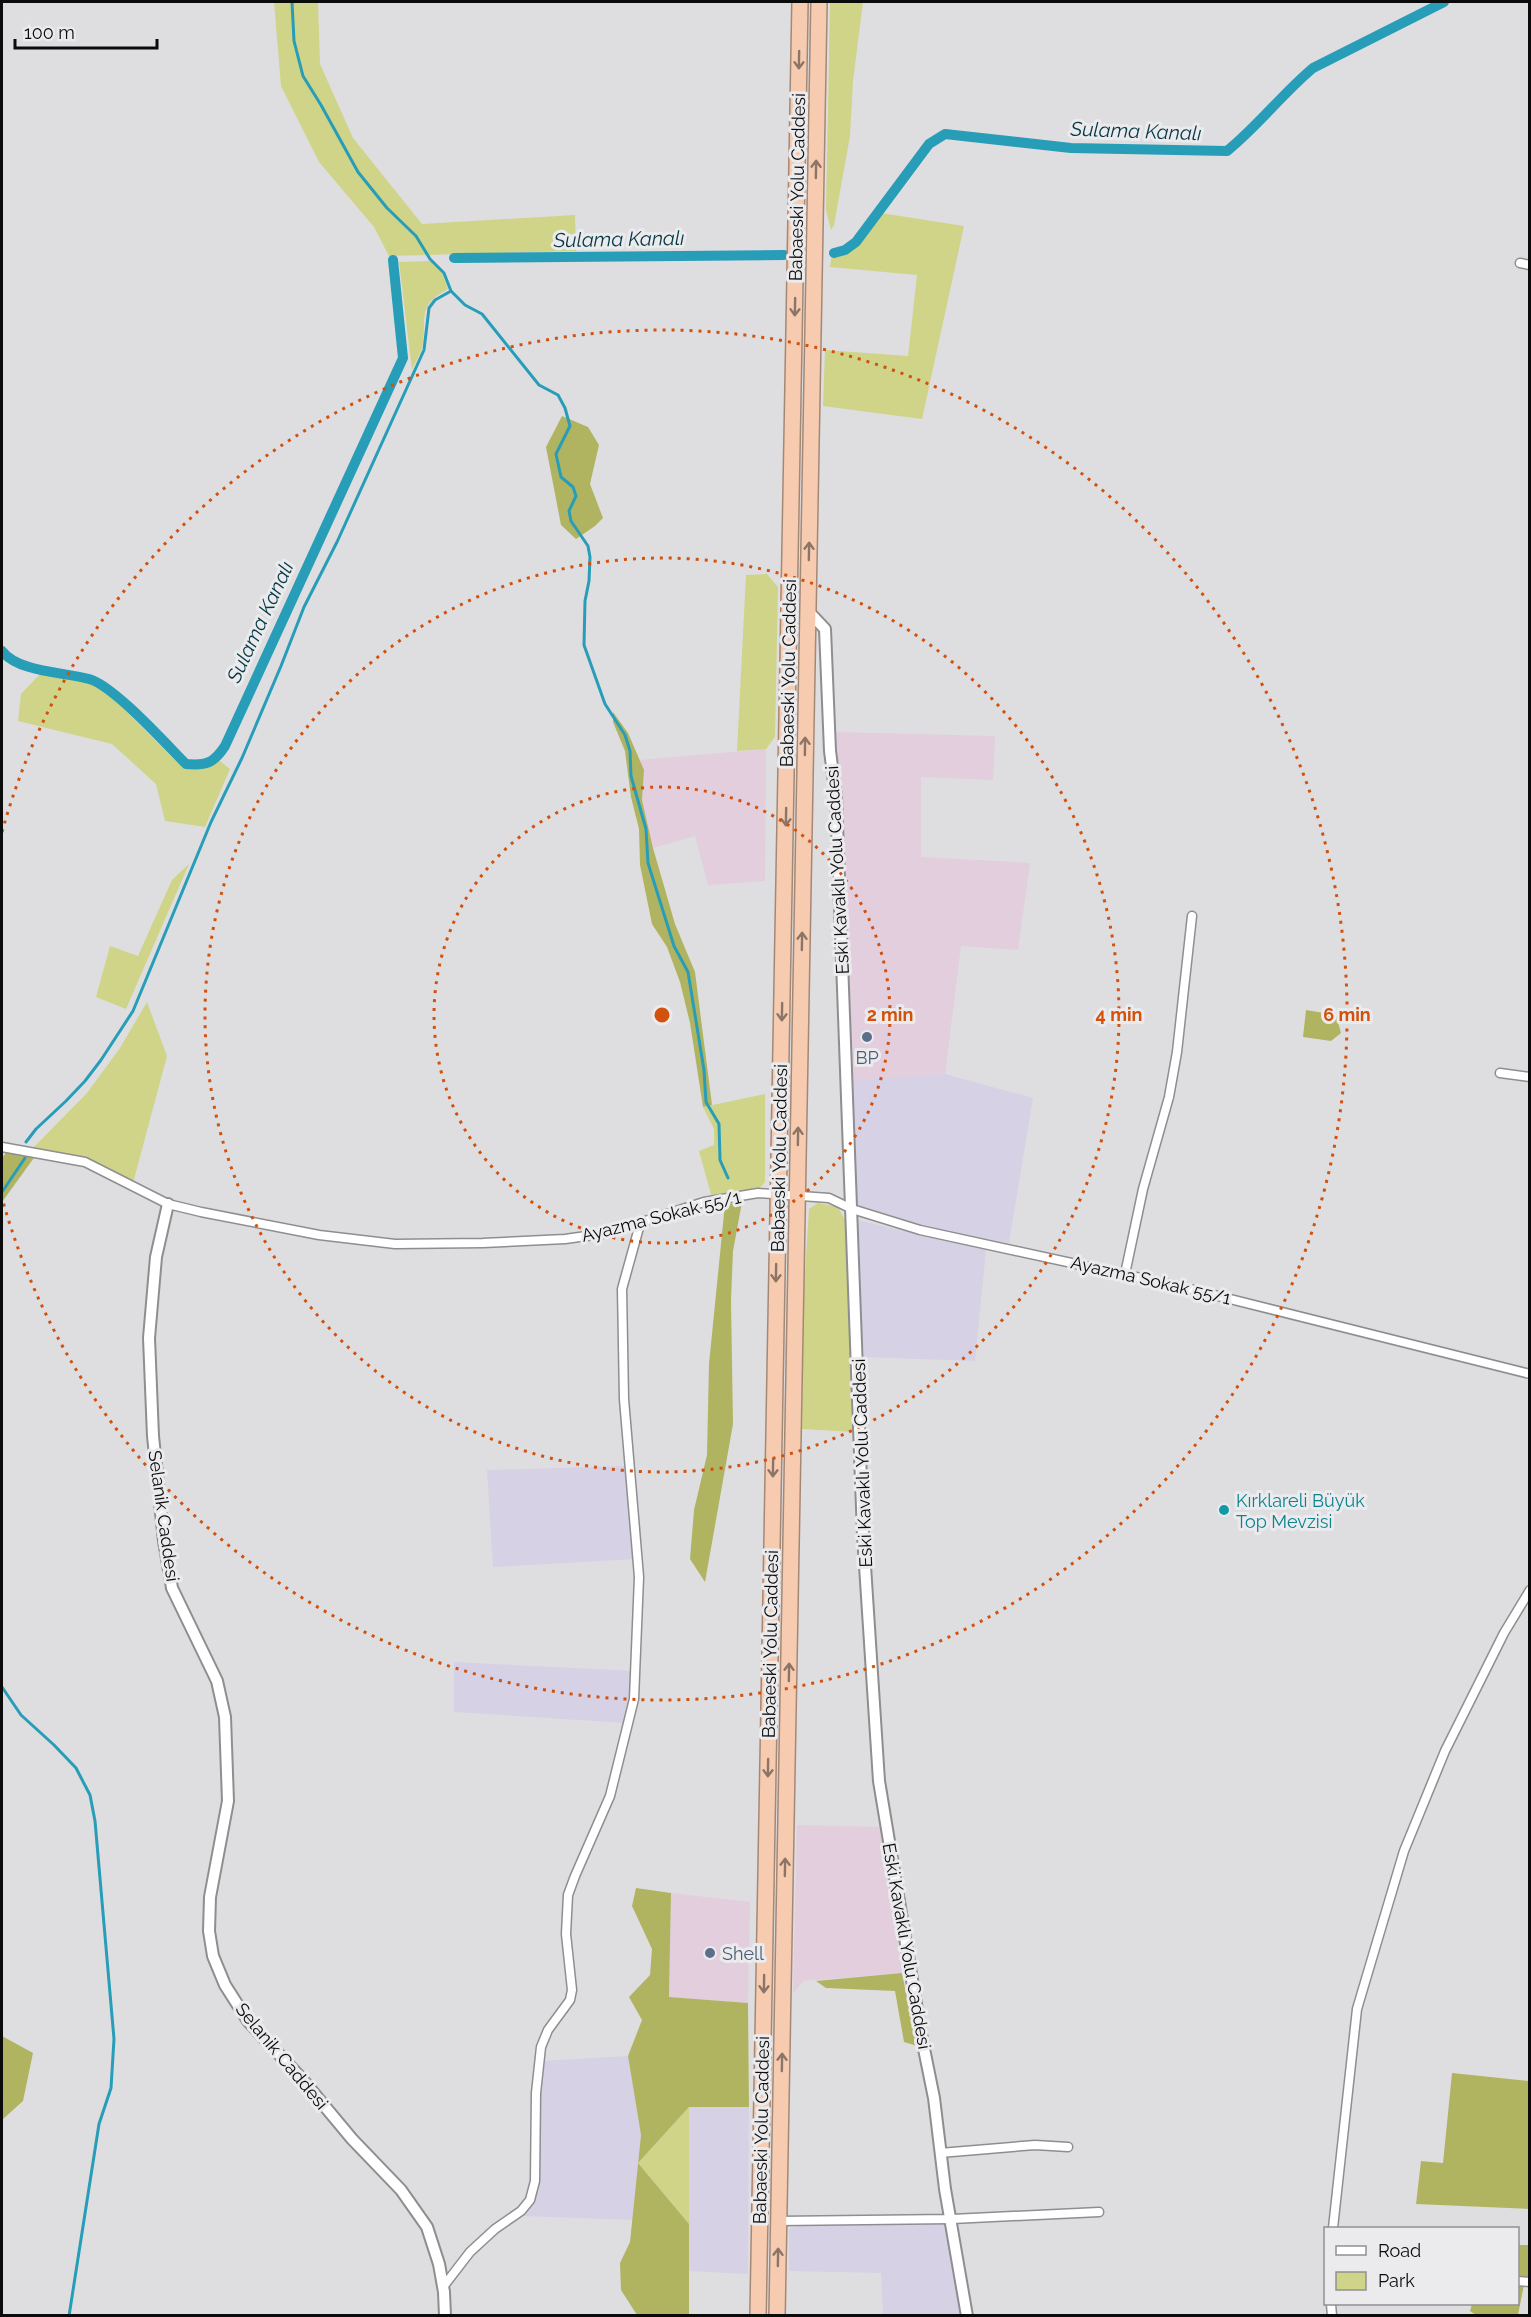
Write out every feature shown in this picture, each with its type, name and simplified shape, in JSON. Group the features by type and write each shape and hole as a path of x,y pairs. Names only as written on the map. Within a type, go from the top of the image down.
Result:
{"highway":[{"name":"Babaeski Yolu Caddesi","path":"758,2316 800,2"},
{"name":"Babaeski Yolu Caddesi","path":"777,2316 819,2"},
{"path":"796,227 815,227"}],"street":[{"name":"Eski Kavaklı Yolu Caddesi","path":"808,611 825,629 830,751 836,797 845,1086 852,1209 864,1541 879,1781 934,2098 940,2153 967,2316"},
{"path":"1125,1274 1143,1189 1169,1097 1177,1052 1192,916"},
{"path":"1500,1073 1530,1077"},
{"name":"Ayazma Sokak 55/1","path":"2,1146 85,1162 168,1204 285,1229 395,1244 565,1239 608,1233 704,1202 758,1193 829,1198 852,1209 920,1230 1125,1274 1344,1326 1530,1374"},
{"name":"Selanik Caddesi","path":"168,1204 156,1257 149,1338 153,1436 164,1541 172,1588 217,1682 225,1717 228,1801 210,1898 209,1930 213,1956 225,1984 248,2021 302,2079 352,2139 401,2190 427,2227 439,2264 445,2316"},
{"path":"443,2287 470,2252 495,2229 521,2211 530,2200 535,2181 536,2093 541,2047 556,2018 570,2000 572,1990 566,1934 568,1895 574,1876 610,1796 635,1694 639,1577 624,1399 622,1289 640,1224"},
{"path":"1334,2227 1357,2009 1404,1851 1445,1751 1504,1633 1530,1590"},
{"path":"940,2153 1035,2145 1068,2147"},
{"path":"778,2221 952,2219 1098,2212"}],"shaded area":[{"path":"833,732 995,736 993,780 921,777 921,857 1030,863 1018,950 961,946 945,1074 850,1081"},
{"path":"766,749 765,881 708,885 695,836 653,848 642,800 644,770 639,760"},
{"path":"945,1074 1033,1098 1009,1243 918,1227 867,1211 856,1204 848,1080"},
{"path":"857,1220 986,1250 975,1361 863,1357"},
{"path":"625,1466 635,1559 493,1567 487,1470"},
{"path":"454,1662 634,1671 632,1697 626,1723 454,1712"},
{"path":"797,1825 883,1827 902,1973 803,1981 793,1994"},
{"path":"671,1893 750,1902 748,2003 669,1997"},
{"path":"628,2056 641,2135 633,2220 522,2216 539,2190 542,2061"},
{"path":"689,2107 749,2107 748,2274 689,2271"},
{"path":"806,2223 945,2224 961,2315 883,2315 881,2273 789,2271 789,2229"}],"green space":[{"path":"274,2 318,2 320,64 353,138 422,224 575,215 576,251 389,256 374,227 319,162 281,86"},
{"path":"830,2 863,2 853,81 850,136 834,225 831,230 826,210"},
{"path":"881,213 964,226 922,419 823,406 825,350 908,356 917,275 830,267 832,254 849,248 861,240"},
{"path":"430,261 443,274 448,289 431,301 427,307 422,348 412,370 399,262"},
{"path":"562,416 588,427 599,445 590,484 603,518 576,539 561,525 546,447"},
{"path":"767,574 778,587 775,737 766,749 737,751 746,575"},
{"path":"41,673 94,684 109,694 183,768 201,769 220,761 230,769 205,827 165,821 156,784 112,744 18,721 21,694"},
{"path":"613,712 628,733 644,770 642,800 653,848 675,924 695,972 712,1105 703,1107 690,1023 680,982 667,947 652,924 640,865 639,829 631,797 625,751 613,722"},
{"path":"189,864 126,1009 96,997 110,946 138,956 172,880"},
{"path":"147,1002 167,1056 133,1183 87,1158 33,1148 87,1093 120,1048"},
{"path":"1306,1010 1336,1015 1341,1033 1331,1041 1303,1037"},
{"path":"765,1094 765,1182 758,1190 712,1198 699,1151 714,1145 714,1129 703,1107"},
{"path":"8,1150 36,1155 2,1202 2,1158"},
{"path":"742,1202 733,1251 731,1300 733,1424 705,1582 690,1559 694,1510 707,1455 709,1364 725,1204"},
{"path":"818,1203 838,1207 847,1224 854,1432 802,1429 803,1305 809,1209"},
{"path":"636,1888 671,1893 669,1997 748,2003 749,2107 689,2107 638,2163 641,2135 628,2056 642,2020 629,1997 650,1975 652,1949 632,1906"},
{"path":"902,1973 917,2046 904,2042 895,1991 826,1988 816,1981"},
{"path":"2,2036 33,2053 23,2101 3,2119 2,2130"},
{"path":"1452,2073 1529,2081 1529,2209 1416,2204 1421,2161 1443,2163"},
{"path":"689,2107 689,2224 638,2163"},
{"path":"638,2163 689,2224 689,2315 637,2315 621,2290 620,2263 630,2242"},
{"path":"1519,2245 1529,2245 1529,2277 1519,2277"},
{"path":"1519,2285 1524,2285 1518,2315 1476,2315 1470,2311 1472,2305 1519,2305"}],"waterway":[{"path":"292,2 294,41 303,76 358,172 387,208 416,236 430,259 444,273 451,291 465,305 482,314 539,385 558,395 565,408 570,426 556,454 561,477 573,487 576,496 569,511 571,521 588,546 590,557 585,601 584,645 605,704 625,735 630,751 631,776 646,829 648,863 674,946 688,972 704,1070 706,1102 719,1124 720,1160 728,1178"},
{"name":"Sulama Kanalı","path":"834,253 845,250 856,242 929,144 945,134 1071,148 1227,151 1313,68 1444,2"},
{"name":"Sulama Kanalı","path":"454,258 784,255"},
{"name":"Sulama Kanalı","path":"2,651 9,658 30,667 89,679 99,684 125,703 186,764 204,764 213,760 225,746 403,358 393,260"},
{"path":"26,1142 36,1129 85,1081 133,1011 211,822 242,758 304,607 337,542 424,350 429,308 435,300 451,291"},
{"path":"2,1192 25,1158"},
{"path":"2,1687 21,1715 76,1768 90,1795 95,1821 114,2039 111,2088 99,2124 69,2316"}],"place":[{"name":"BP","path":"867,1037"},
{"name":"Kırklareli Büyük Top Mevzisi","path":"1224,1510"},
{"name":"Shell","path":"710,1953"}]}
